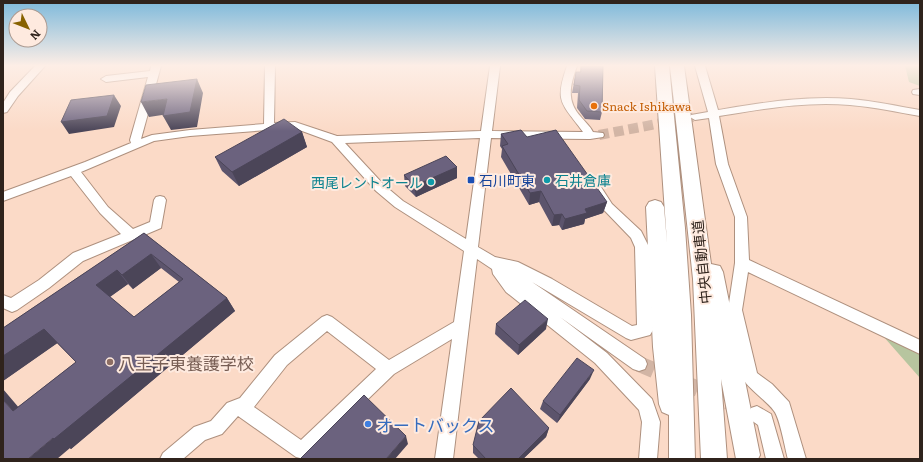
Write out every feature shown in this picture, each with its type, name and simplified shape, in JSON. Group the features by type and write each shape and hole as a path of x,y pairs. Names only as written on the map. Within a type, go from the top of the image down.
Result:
{"highway":[{"name":"中央自動車道","path":"664,88 676,228 680,315 682,459"},
{"name":"中央自動車道","path":"680,88 703,279 714,459"},
{"path":"690,163 716,285 748,455"},
{"path":"655,207 664,347 677,459"}],"street":[{"path":"3,110 20,88"},
{"path":"137,144 135,140 150,88"},
{"path":"269,127 270,88"},
{"path":"444,459 492,88"},
{"path":"3,197 158,137 295,125 336,140 486,134 595,136 588,131 568,108 565,88"},
{"path":"706,88 717,126 722,164 740,217 742,263 734,310 750,377 783,408 797,459"},
{"path":"3,90 14,94"},
{"path":"695,117 767,105 815,101 851,102 920,113"},
{"path":"559,136 567,148"},
{"path":"336,140 380,188 399,204 492,262 639,364"},
{"path":"73,170 104,210 131,234"},
{"path":"492,262 513,266 631,333 645,330 642,247 636,235 608,207 588,177"},
{"path":"3,301 12,306 44,284 78,257 156,225 160,200"},
{"path":"492,262 511,288 601,358 646,405 651,422 648,459"},
{"path":"742,263 920,347"},
{"path":"388,369 327,322 280,360 246,404 245,411 302,451 388,369 462,325"},
{"path":"169,459 200,433 216,428 233,409 246,404"},
{"path":"757,414 765,420 774,459"}],"green space":[{"path":"883,336 920,354 920,378"}],"building":[{"path":"145,88 195,88 190,112 163,116 167,99 141,102"},
{"path":"580,88 603,88 602,112 587,111 579,100"},
{"path":"114,95 107,116 61,122 71,100"},
{"path":"284,119 302,132 232,172 215,157"},
{"name":"石井倉庫","path":"521,130 527,137 556,130 607,202 585,209 587,213 565,219 562,214 554,215 541,191 530,193 502,146 508,144 501,134"},
{"path":"446,156 457,167 414,186 404,175"},
{"path":"144,233 227,298 28,459 3,459 3,400 13,411 76,362 44,329 3,356 3,328","holes":["151,254 183,279 134,317 96,285 117,270 122,275"]},
{"path":"525,300 548,319 519,345 496,324"},
{"path":"577,358 594,370 560,415 543,401"},
{"path":"511,388 549,428 518,459 486,459 473,445 479,421"},
{"name":"オートバックス","path":"364,395 406,436 386,459 300,459"}],"tunnel":[{"path":"599,135 693,117"},
{"path":"639,364 741,407"}],"place":[{"name":"Snack Ishikawa","path":"594,106"},
{"name":"石川町東","path":"471,180"},
{"name":"石井倉庫","path":"547,180"},
{"name":"西尾レントオール","path":"431,182"},
{"name":"八王子東養護学校","path":"110,362"},
{"name":"オートバックス","path":"368,424"}]}
